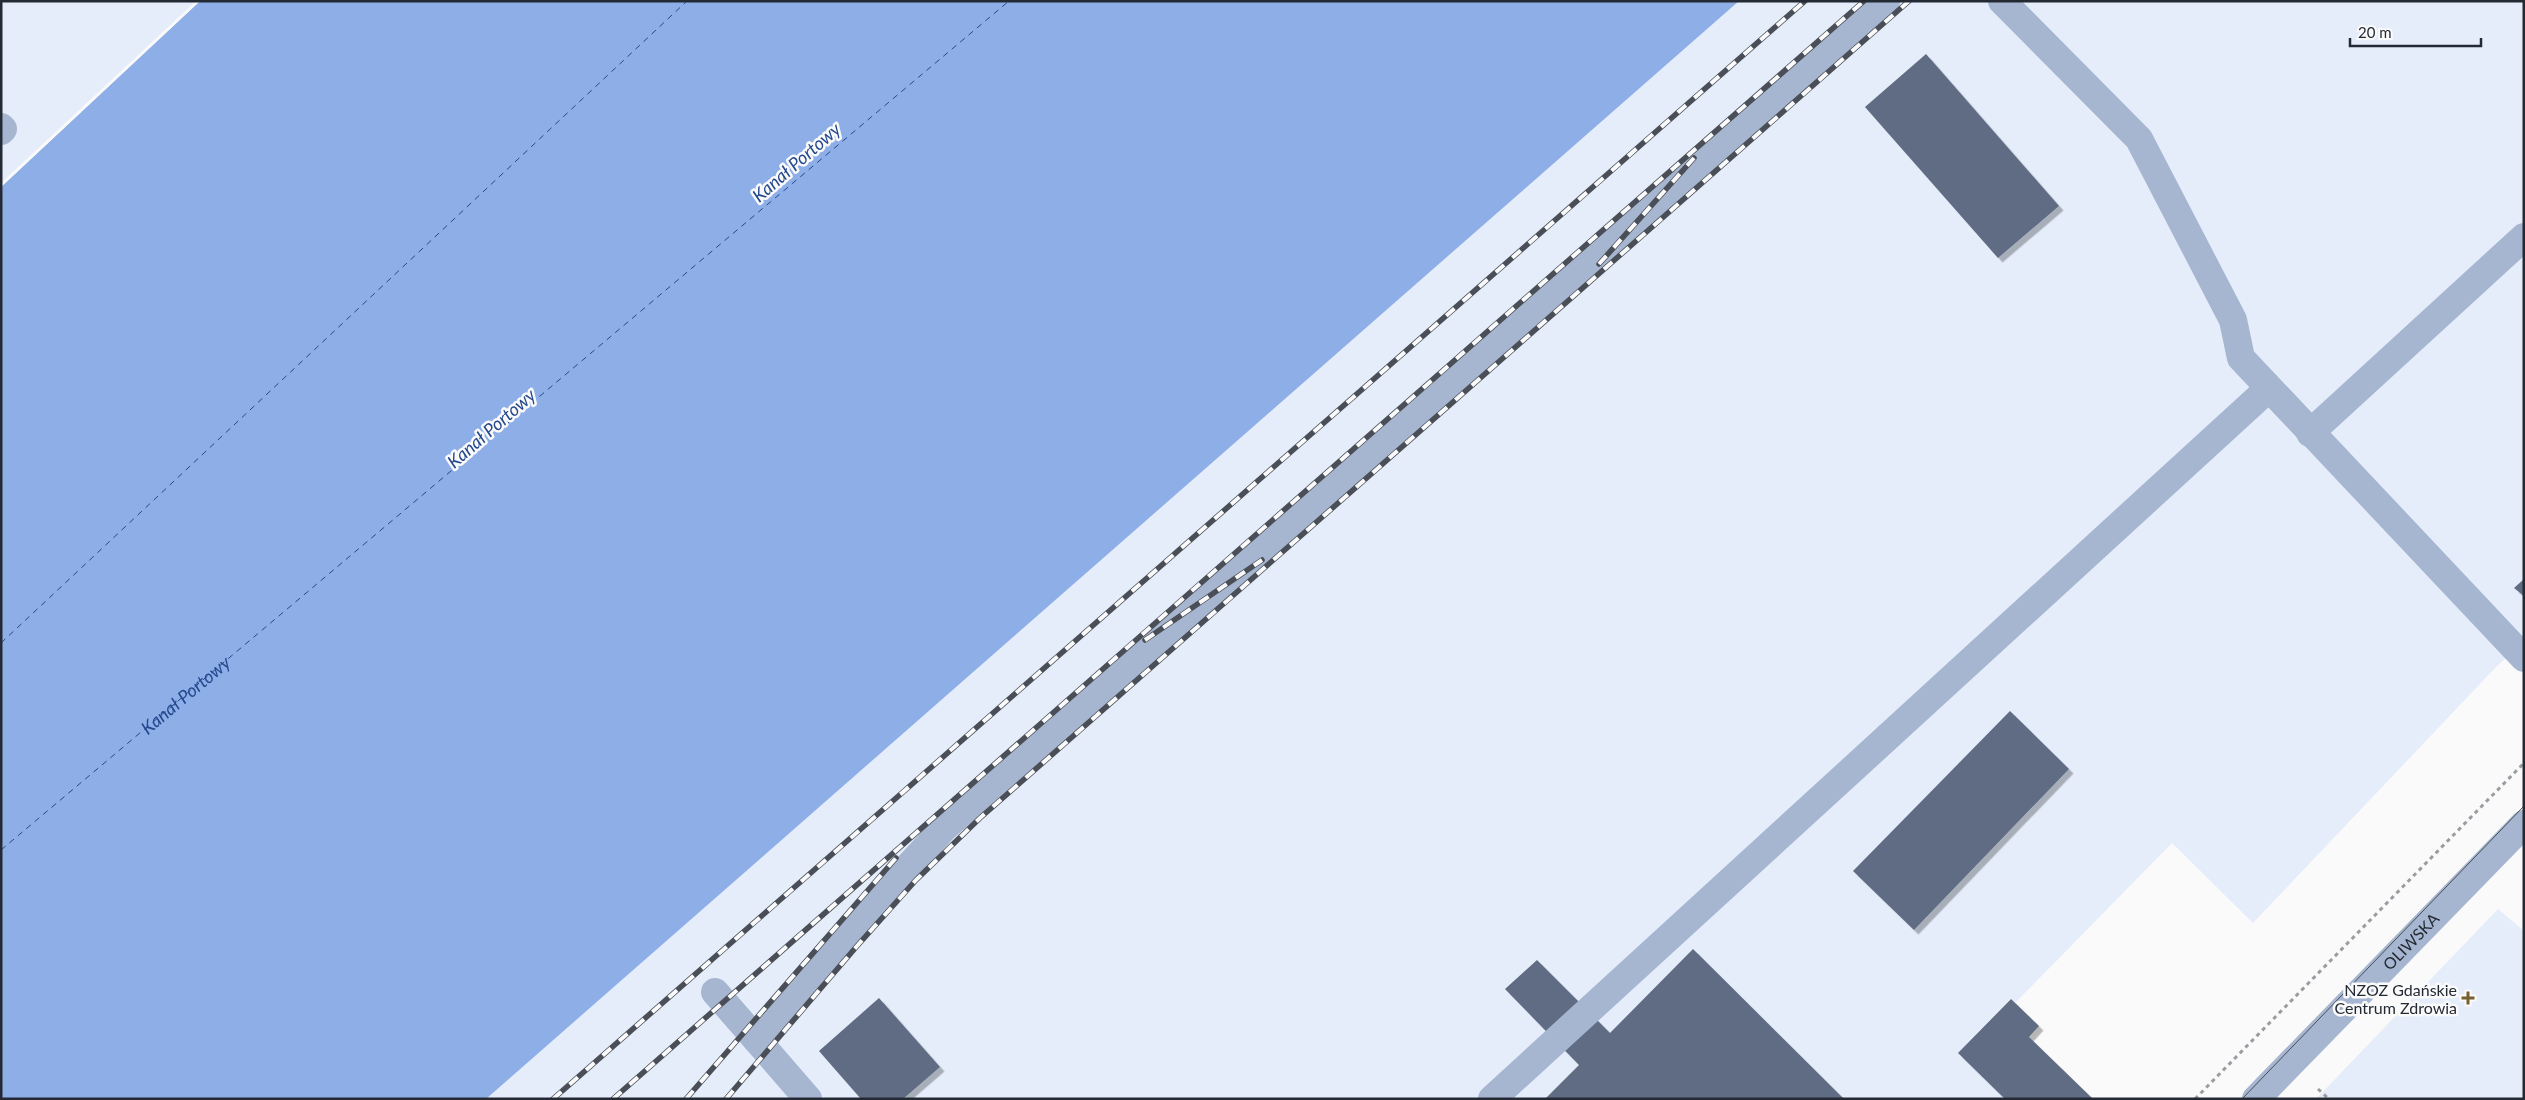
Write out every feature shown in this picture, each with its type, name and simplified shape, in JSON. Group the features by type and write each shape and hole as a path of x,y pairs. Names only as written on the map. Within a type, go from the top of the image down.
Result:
{"street":[{"path":"756,1039 869,909 944,828 1886,1"},
{"path":"2002,1 2139,139 2233,320 2241,358 2268,389 2524,658"},
{"path":"1,127 3,129 1,131"},
{"path":"2310,433 2524,238"},
{"path":"1492,1099 2268,389"},
{"name":"OLIWSKA","path":"2256,1099 2524,824"},
{"path":"715,992 808,1099"}],"path":[{"path":"2195,1099 2524,762"},
{"path":"2315,1086 2329,1099"}],"shaded area":[{"path":"1,1 200,1 1,187"},
{"path":"1739,1 2524,1 2524,641 2496,667 2253,923 2172,843 2015,1003 2010,999 1959,1052 2005,1099 486,1099"},
{"name":"NZOZ Gdańskie Centrum Zdrowia","path":"2498,909 2524,931 2524,1099 2316,1099"}],"water":[{"name":"Kanał Portowy","path":"200,1 1739,1 486,1099 1,1099 1,187"}],"pier":[{"path":"196,1 200,1 1,187 1,183"}],"building":[{"path":"1926,54 2059,206 1998,258 1865,107"},
{"path":"2524,579 2524,596 2514,588"},
{"path":"2010,711 2069,769 1914,930 1853,871"},
{"path":"1693,949 1844,1099 1545,1099 1579,1065 1505,989 1537,960 1610,1033"},
{"path":"879,998 940,1067 903,1099 861,1099 819,1051"},
{"path":"2011,999 2039,1026 2029,1037 2093,1099 2005,1099 1958,1053"}],"ferry route":[{"path":"1,643 687,1"},
{"path":"1,850 1009,1"}],"tram line":[{"path":"2242,1099 2524,806"}],"railway":[{"path":"553,1099 1805,1"},
{"path":"613,1099 1864,1"},
{"path":"726,1099 916,880 980,818 1909,1"},
{"path":"1599,264 1694,158"},
{"path":"1145,640 1262,560"},
{"path":"686,1099 896,858"}],"place":[{"name":"NZOZ Gdańskie Centrum Zdrowia","path":"2468,998"}]}
